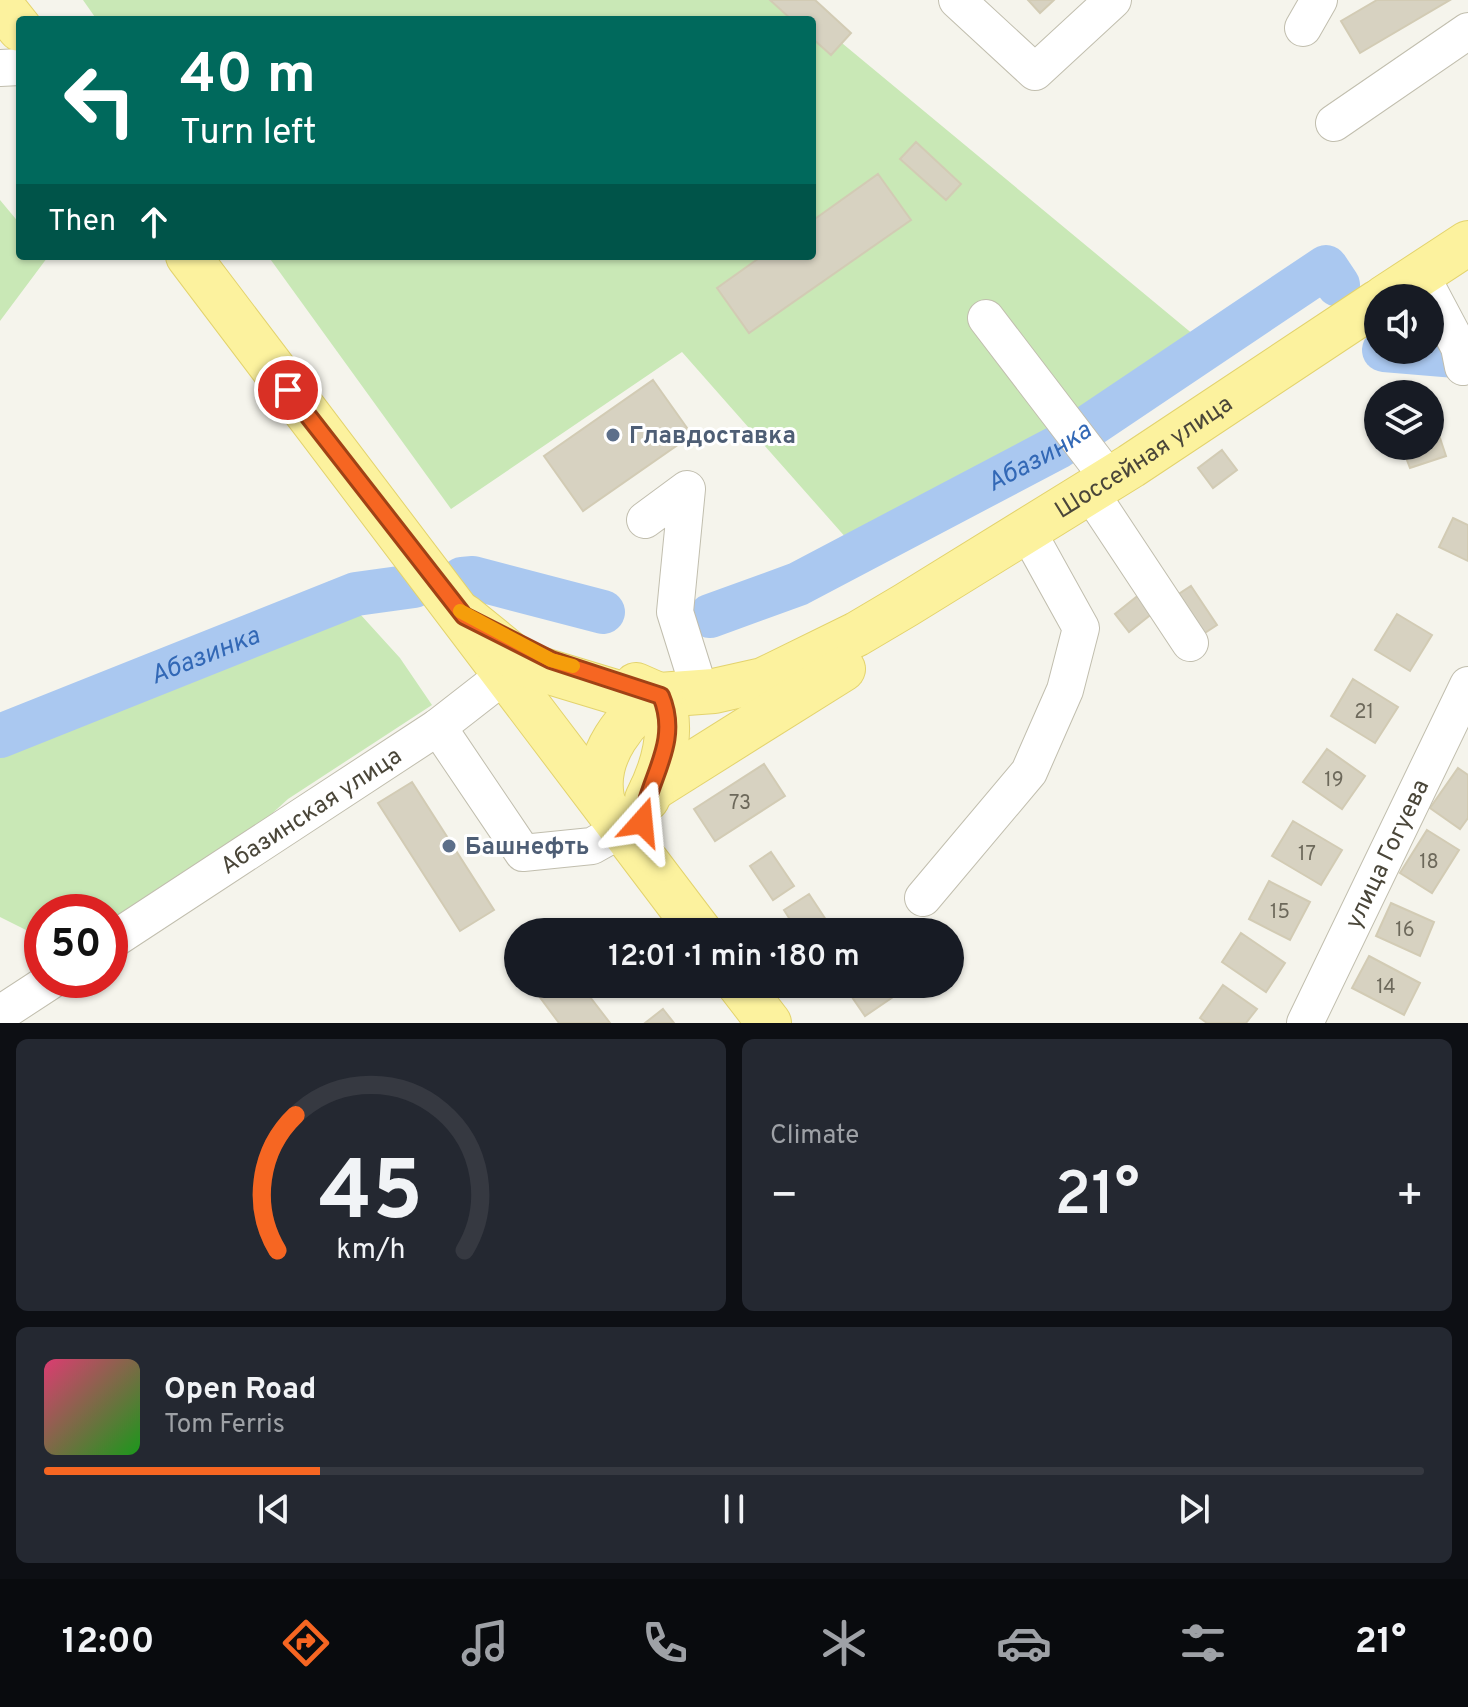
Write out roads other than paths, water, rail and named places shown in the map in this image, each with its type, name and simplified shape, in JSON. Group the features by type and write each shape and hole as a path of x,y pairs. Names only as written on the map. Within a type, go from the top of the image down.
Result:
{"main road":[{"path":"0,4 16,24"},
{"path":"1405,284 1468,243"},
{"path":"1421,284 1468,253"},
{"path":"191,260 253,346 464,616 690,918"},
{"name":"Шоссейная улица","path":"680,694 748,684 776,674 906,605 1102,489 1364,311"},
{"name":"Шоссейная улица","path":"652,789 853,663 906,605 928,597 1030,536 1364,322"},
{"path":"464,616 551,660 680,694"},
{"path":"652,868 642,822 644,804 667,746 680,694"},
{"path":"613,813 603,763 613,742 639,710 680,694"},
{"path":"750,998 769,1023"}],"street":[{"path":"957,0 1035,72 1113,0"},
{"path":"1334,123 1468,31"},
{"path":"986,318 1102,489 1190,643"},
{"path":"1444,334 1461,357"},
{"path":"645,520 687,489 675,612 680,694"},
{"path":"923,898 1029,772 1065,690 1081,628 1030,536"},
{"name":"Абазинская улица","path":"128,930 438,727 506,674"},
{"name":"улица Гогуева","path":"1305,1023 1468,685"},
{"path":"438,727 523,853 592,846 613,813"},
{"path":"0,1014 24,998"}],"waterway":[{"name":"Абазинка","path":"710,616 798,584 1058,447 1326,267 1338,285"},
{"name":"Абазинка","path":"1444,355 1468,357"},
{"name":"Абазинка","path":"462,579 473,578 603,612"},
{"name":"Абазинка","path":"0,736 356,594 414,586"}],"place":[{"name":"Главдоставка","path":"613,435"},
{"name":"Башнефть","path":"449,846"}]}
